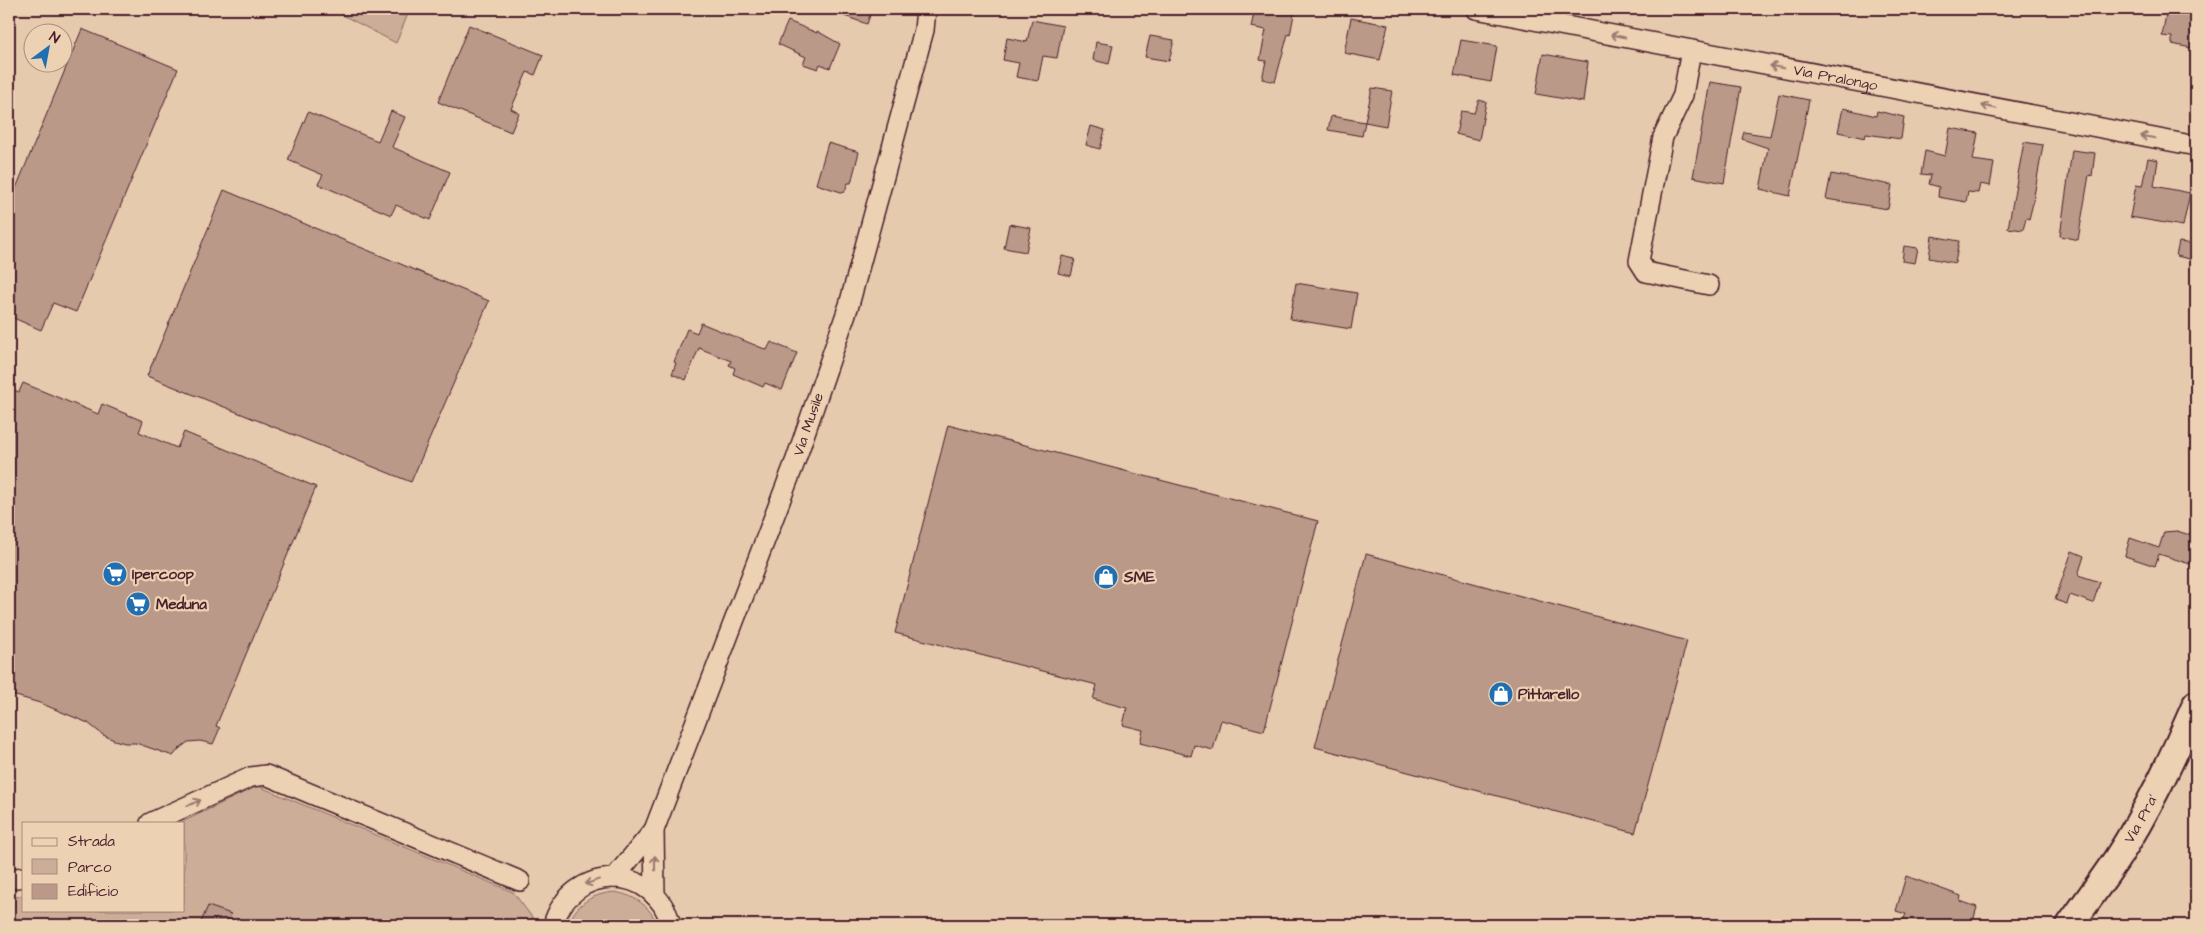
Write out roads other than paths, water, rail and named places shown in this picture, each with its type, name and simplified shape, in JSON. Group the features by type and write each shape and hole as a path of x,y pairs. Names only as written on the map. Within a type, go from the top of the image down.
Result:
{"street":[{"name":"Via Musile","path":"654,830 792,472 849,305 924,30 926,9"},
{"name":"Via Pralongo","path":"1476,9 2196,146"},
{"path":"1690,50 1683,95 1663,136 1639,262 1646,272 1709,285"},
{"name":"Via Pra'","path":"2070,925 2117,859 2142,817 2174,755 2196,704"},
{"path":"152,822 252,777 266,775 520,881"},
{"path":"614,878 654,830"},
{"path":"654,830 655,896"},
{"path":"9,879 22,877"},
{"path":"553,925 560,908 572,893 592,881 614,878 632,881 655,896 667,911 672,925"}],"place":[{"name":"Ipercoop","path":"115,574"},
{"name":"SME","path":"1106,577"},
{"name":"Meduna","path":"138,604"},
{"name":"Pittarello","path":"1501,694"}]}
